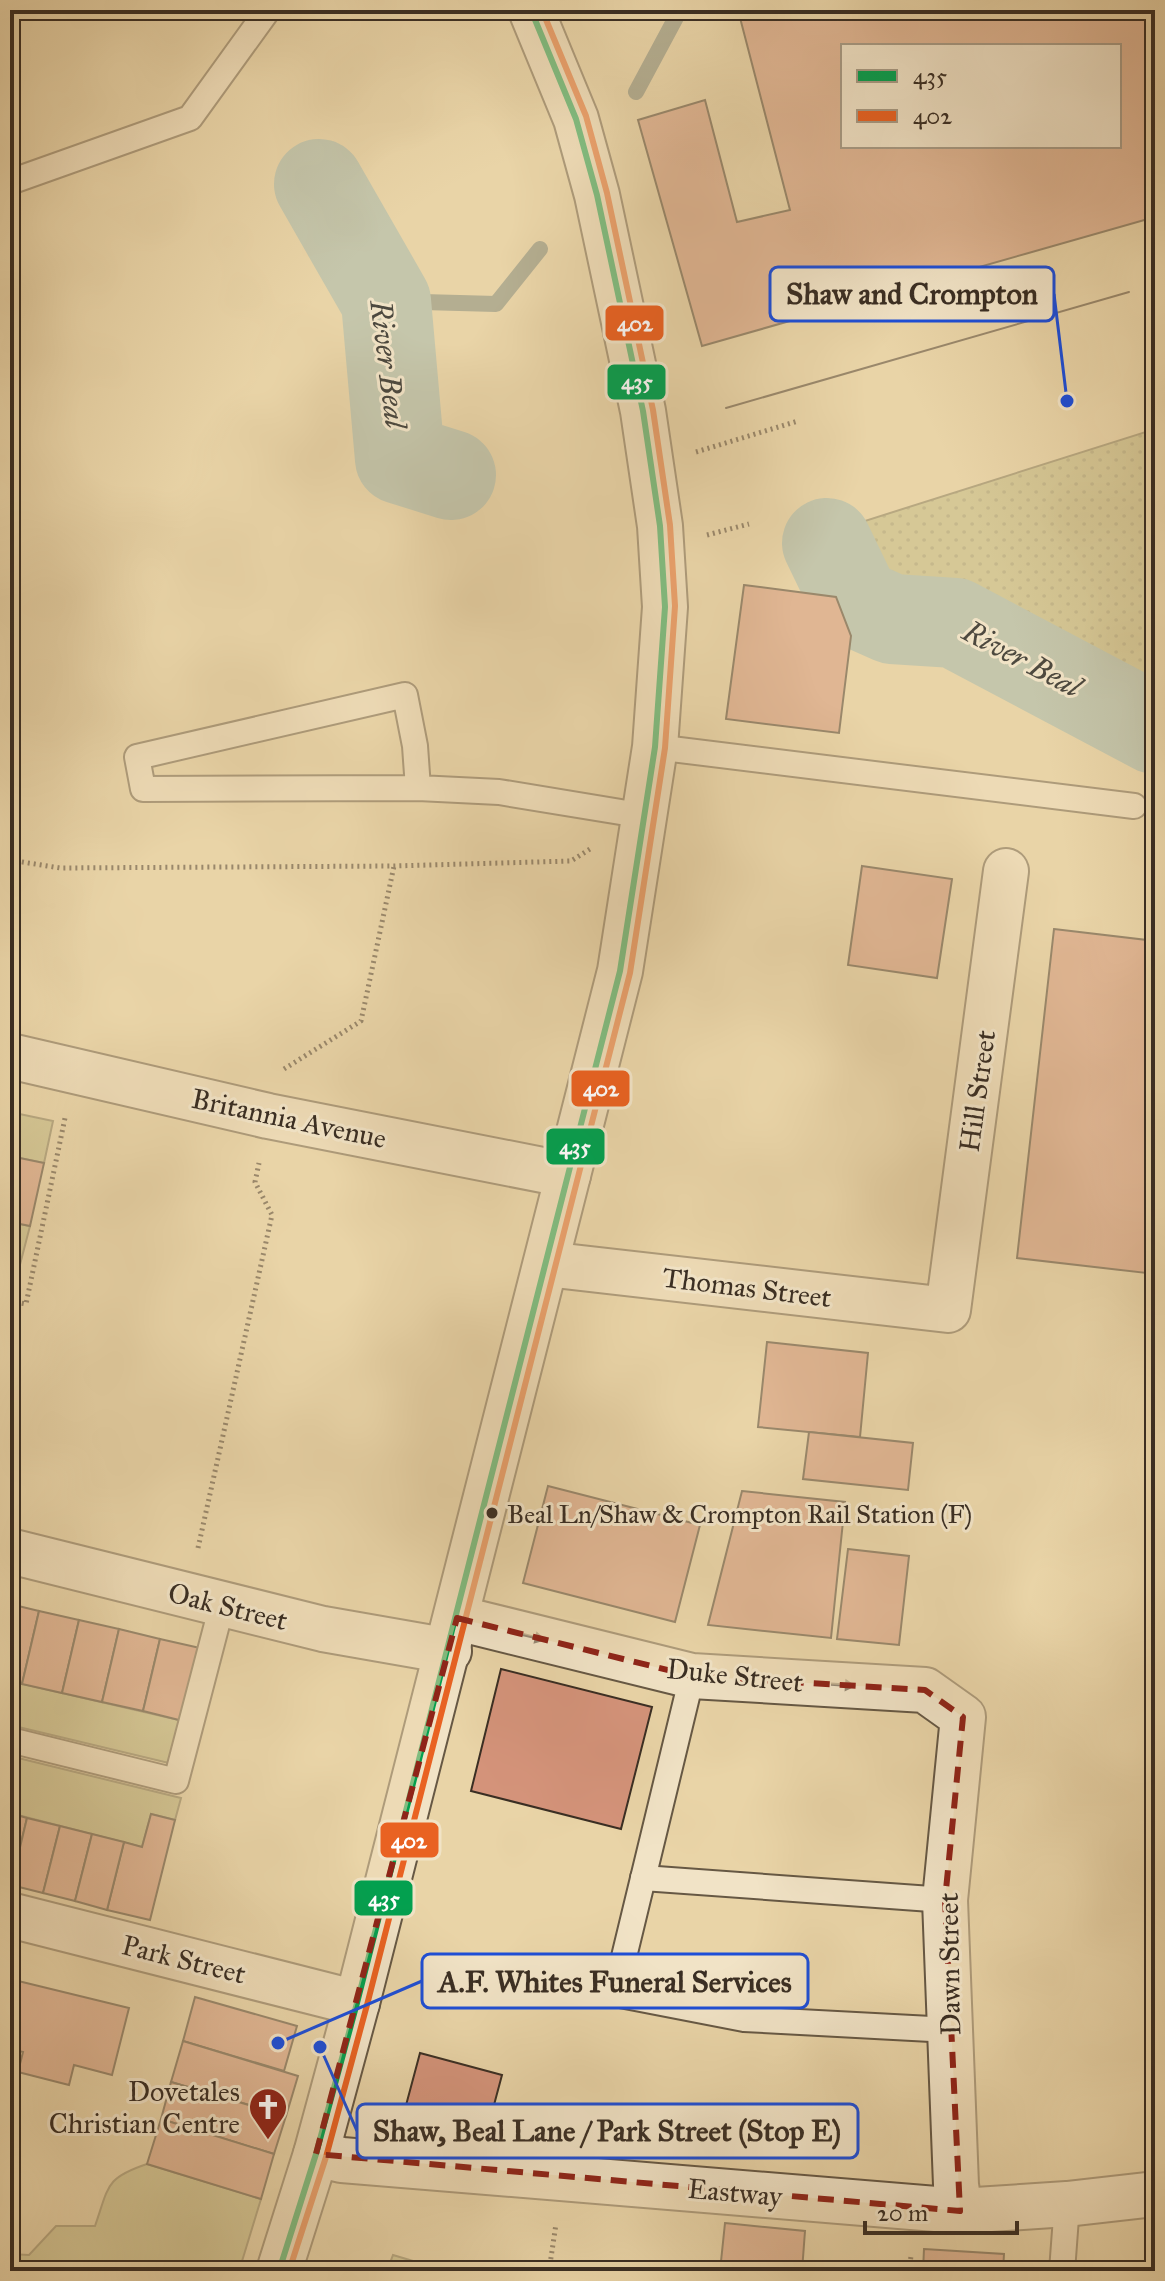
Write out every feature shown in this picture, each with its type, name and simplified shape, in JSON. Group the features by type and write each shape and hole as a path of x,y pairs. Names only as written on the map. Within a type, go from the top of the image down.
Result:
{"street":[{"path":"279,2271 316,2154 357,2003 620,971 655,747 665,607 660,526 643,411 597,195 576,119 531,10"},
{"name":"Hill Street","path":"948,1310 1006,871"},
{"name":"Britannia Avenue","path":"10,1056 268,1116 568,1175"},
{"name":"Thomas Street","path":"546,1264 948,1310"},
{"name":"Oak Street","path":"10,1551 323,1629 453,1634"},
{"name":"Duke Street","path":"453,1634 692,1676 925,1690 963,1717"},
{"name":"Dawn Street","path":"960,2211 956,2185 945,1900 963,1717"},
{"name":"Park Street","path":"10,1915 357,2003"},
{"name":"Eastway","path":"316,2154 358,2161 960,2211 1155,2194"}],"lane":[{"path":"10,182 190,118 268,10"},
{"path":"418,788 415,746 405,695 137,757 143,789 418,788 499,792 645,816"},
{"path":"655,747 1134,806"},
{"path":"10,1740 176,1781 204,1600"},
{"path":"692,1676 615,1994 744,2019 950,2030"},
{"path":"643,1878 945,1900"},
{"path":"1062,2271 1067,2204"}],"path":[{"path":"651,466 798,421"},
{"path":"10,860 60,868 394,866 571,861 645,816"},
{"path":"204,1600 272,1215 255,1182 268,1116 282,1070 361,1021 394,866"},
{"path":"10,1301 26,1304 66,1115 95,1076"},
{"path":"549,2271 557,2217"}],"highlighted area":[{"path":"457,1618 692,1676 925,1690 963,1717 945,1900 960,2211 316,2154"}],"shaded area":[{"path":"1155,429 1155,717 1084,709 943,606 888,614 849,526"},
{"path":"10,1112 53,1121 44,1163 10,1156"},
{"path":"10,1222 30,1226 16,1280 10,1279"},
{"path":"10,1681 183,1721 173,1764 10,1725"},
{"path":"10,1756 181,1798 175,1820 151,1814 142,1847 10,1813"},
{"path":"147,2164 261,2199 239,2271 142,2271 119,2265 117,2271 10,2271 10,2254 29,2255 56,2226 95,2226 110,2185 123,2174"},
{"path":"393,2255 433,2267 432,2271 387,2271"}],"building":[{"path":"738,10 1155,10 1155,217 702,346 638,120 705,100 737,222 790,210"},
{"path":"744,585 836,597 851,636 839,733 726,719"},
{"path":"862,866 952,879 937,978 848,965"},
{"path":"1054,929 1155,941 1155,1274 1017,1258"},
{"path":"10,1156 44,1163 30,1226 10,1222"},
{"path":"767,1342 868,1353 860,1437 758,1427"},
{"path":"1155,1372 1155,1460 1145,1458"},
{"path":"809,1432 913,1443 908,1490 803,1479"},
{"path":"548,1486 700,1525 675,1622 523,1583"},
{"path":"742,1491 845,1502 831,1638 708,1625"},
{"path":"848,1549 909,1556 899,1645 837,1639"},
{"path":"10,1604 39,1611 22,1684 10,1681"},
{"path":"39,1611 79,1620 62,1693 22,1684"},
{"path":"79,1620 119,1629 102,1702 62,1693"},
{"path":"119,1629 160,1639 143,1711 102,1702"},
{"path":"160,1639 200,1648 183,1721 143,1711"},
{"path":"501,1669 652,1707 621,1829 471,1791"},
{"path":"10,1813 27,1818 11,1885 10,1885"},
{"path":"151,1814 175,1820 150,1920 107,1910 124,1842 142,1847"},
{"path":"27,1818 60,1826 43,1893 11,1885"},
{"path":"60,1826 92,1834 75,1901 43,1893"},
{"path":"92,1834 124,1842 107,1910 75,1901"},
{"path":"10,1979 129,2008 112,2075 74,2065 69,2085 18,2072 23,2052 10,2049"},
{"path":"195,1997 297,2026 284,2071 183,2041"},
{"path":"183,2041 298,2076 286,2116 171,2082"},
{"path":"420,2053 502,2075 487,2131 405,2109"},
{"path":"171,2082 286,2116 274,2154 161,2119"},
{"path":"161,2119 274,2154 261,2199 147,2164"},
{"path":"725,2223 805,2231 802,2271 720,2271"},
{"path":"924,2249 1004,2254 1003,2271 923,2271"}],"waterway":[{"path":"636,92 680,10"},
{"name":"River Beal","path":"319,184 386,301 400,459 451,475"},
{"path":"386,301 496,304 540,249"},
{"name":"River Beal","path":"827,543 856,603 892,619 955,623 1155,729"}],"tram line":[{"path":"726,408 1129,292"}],"transit line":[{"name":"435","path":"279,2271 316,2154 357,2003 620,971 655,747 665,607 660,526 643,411 597,195 576,119 531,10"},
{"name":"402","path":"289,2271 326,2157 367,2005 630,973 665,748 675,606 670,525 653,410 607,193 586,116 542,10"}],"place":[{"name":"Shaw and Crompton","path":"1067,401"},
{"name":"Beal Ln/Shaw & Crompton Rail Station (F)","path":"492,1513"},
{"name":"A.F. Whites Funeral Services","path":"278,2043"},
{"name":"Shaw, Beal Lane / Park Street (Stop E)","path":"320,2047"},
{"name":"Dovetales Christian Centre","path":"268,2141"}]}
